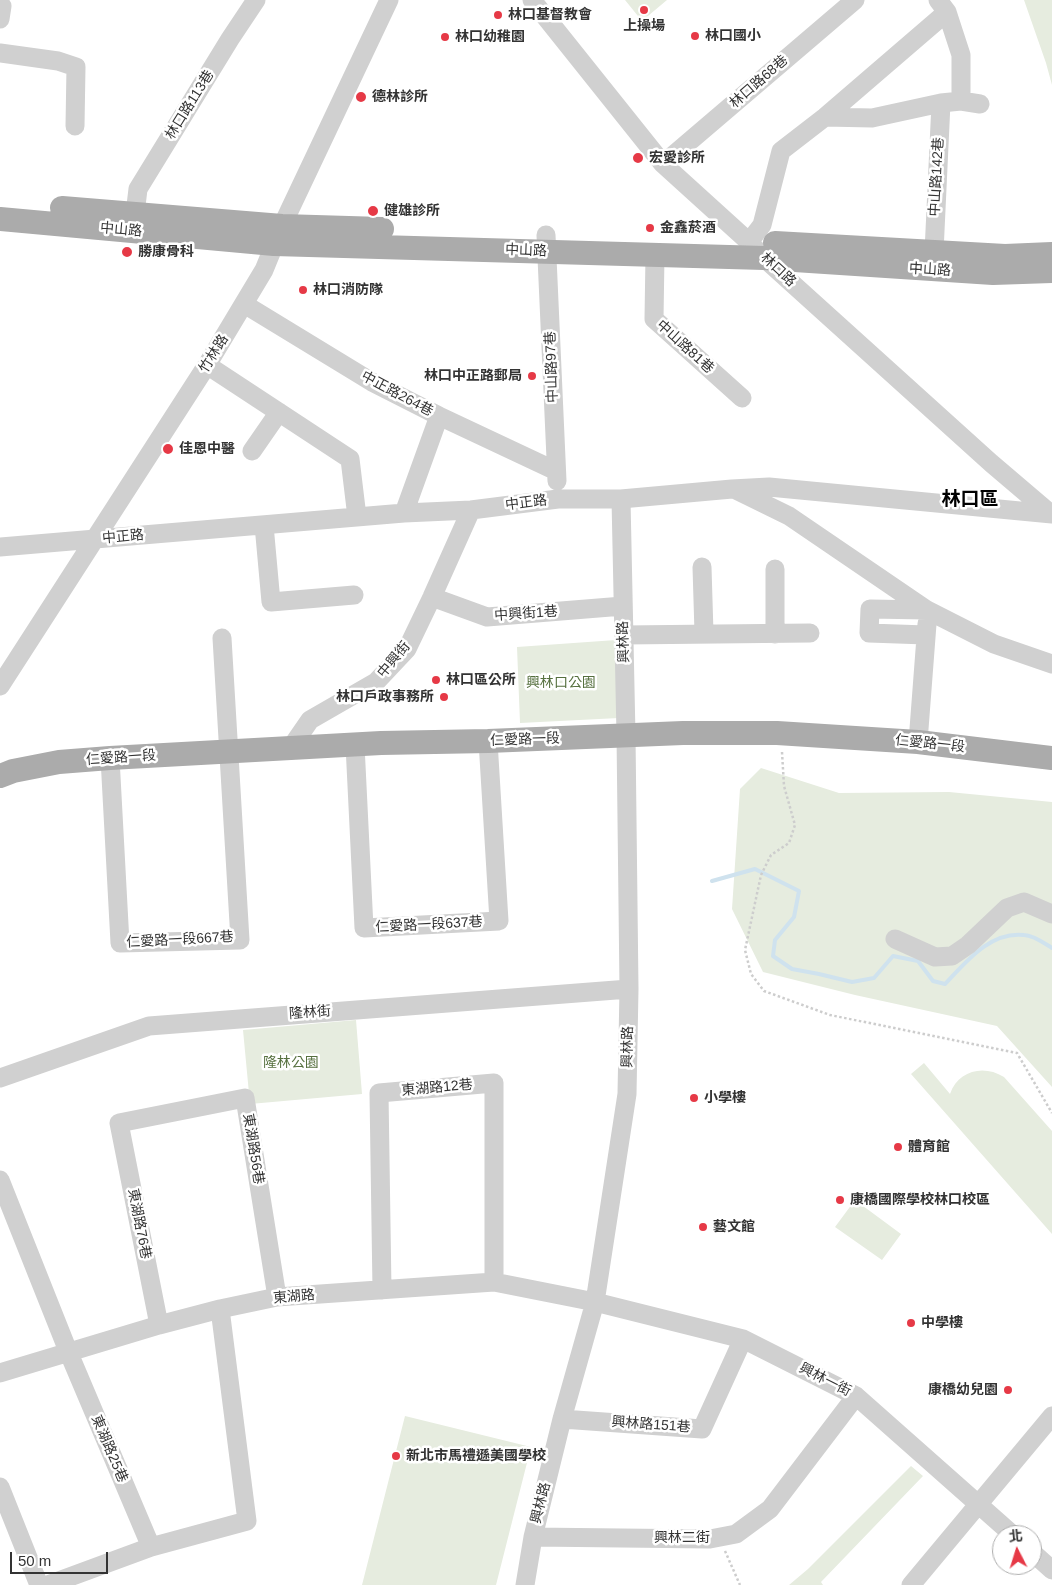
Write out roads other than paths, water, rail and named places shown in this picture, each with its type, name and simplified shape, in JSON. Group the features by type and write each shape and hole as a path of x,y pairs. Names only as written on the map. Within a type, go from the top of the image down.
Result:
{"main road":[{"name":"中山路","path":"0,202 135,214 278,235"},
{"name":"中山路","path":"0,219 278,235 756,250 934,252 1005,256 1052,254"},
{"name":"中山路","path":"547,243 655,255 756,250 992,273 1052,271"},
{"name":"仁愛路一段","path":"0,776 13,771 59,762 110,758 355,745 683,733 781,733 918,742 1052,758"}],"street":[{"name":"林口路113巷","path":"135,214 138,189 256,0"},
{"name":"竹林路","path":"0,686 207,365 264,270 278,235 389,0"},
{"name":"林口路","path":"532,0 663,164 991,463 1052,514"},
{"name":"林口路68巷","path":"663,164 855,0"},
{"path":"0,4 2,6 0,20"},
{"path":"756,250 781,151 825,117 942,6 961,55 961,101"},
{"path":"0,54 58,61 76,67 75,126"},
{"path":"825,117 872,118 941,103 961,101 980,104"},
{"name":"中山路142巷","path":"934,252 941,103"},
{"name":"中山路97巷","path":"547,243 558,499"},
{"name":"中山路81巷","path":"655,255 654,319 742,398"},
{"name":"中正路264巷","path":"244,304 372,382 556,471"},
{"path":"207,365 350,459 357,517"},
{"path":"252,450 279,412"},
{"path":"404,513 439,416"},
{"name":"中正路","path":"0,547 404,513 471,510 558,499 621,499 769,487 1052,514"},
{"path":"732,489 789,516 928,610 994,644 1052,664"},
{"name":"興林路","path":"525,1585 533,1537 562,1419 595,1302 627,1094 629,989 621,499"},
{"name":"中興街","path":"290,749 310,720 376,682 407,649 471,510"},
{"path":"264,525 271,602 354,595"},
{"path":"702,567 704,633"},
{"path":"775,569 775,634"},
{"name":"中興街1巷","path":"432,597 487,617 623,606"},
{"path":"926,635 869,633 870,609 928,610"},
{"path":"918,742 928,610"},
{"path":"624,635 810,633"},
{"path":"222,638 229,751"},
{"name":"仁愛路一段637巷","path":"355,745 364,928 499,921 488,741"},
{"name":"仁愛路一段667巷","path":"110,758 120,943 240,940 229,751"},
{"path":"895,939 935,957 952,956 968,945 1007,908 1024,902 1052,914"},
{"name":"隆林街","path":"0,1078 149,1026 629,989"},
{"name":"東湖路12巷","path":"382,1290 379,1093 494,1083 494,1282"},
{"name":"東湖路56巷","path":"119,1123 245,1098 277,1297"},
{"name":"東湖路76巷","path":"119,1123 159,1325"},
{"name":"東湖路25巷","path":"0,1180 4,1197 151,1547"},
{"name":"東湖路","path":"0,1372 159,1325 277,1297 494,1282 595,1302"},
{"name":"興林一街","path":"595,1302 743,1339 856,1396 1001,1525"},
{"path":"48,1585 151,1547 247,1521 220,1309"},
{"name":"興林路151巷","path":"562,1419 702,1429 743,1339"},
{"name":"興林二街","path":"533,1537 710,1539 736,1534 770,1509 856,1396"},
{"path":"911,1585 1052,1416"},
{"path":"0,1486 39,1585"},
{"path":"1042,1561 1052,1570"}],"waterway":[{"path":"712,881 755,869 799,891 794,917 775,940 773,956 792,969 852,982 874,978 893,956 918,961 933,981 945,984 961,966 980,950 1000,938 1012,935 1031,936 1052,948"}],"place":[{"name":"上操場","path":"644,10"},
{"name":"林口基督教會","path":"498,15"},
{"name":"林口國小","path":"695,36"},
{"name":"林口幼稚園","path":"445,37"},
{"name":"德林診所","path":"361,97"},
{"name":"宏愛診所","path":"638,158"},
{"name":"健雄診所","path":"373,211"},
{"name":"金鑫菸酒","path":"650,228"},
{"name":"勝康骨科","path":"127,252"},
{"name":"林口消防隊","path":"303,290"},
{"name":"林口中正路郵局","path":"532,376"},
{"name":"佳恩中醫","path":"168,449"},
{"name":"林口區公所","path":"436,680"},
{"name":"林口戶政事務所","path":"444,697"},
{"name":"小學樓","path":"694,1098"},
{"name":"體育館","path":"898,1147"},
{"name":"康橋國際學校林口校區","path":"840,1200"},
{"name":"藝文館","path":"703,1227"},
{"name":"中學樓","path":"911,1323"},
{"name":"康橋幼兒園","path":"1008,1390"},
{"name":"新北市馬禮遜美國學校","path":"396,1456"}],"district":[{"name":"林口區","path":"970,500"}],"park label":[{"name":"興林口公園","path":"561,683"},
{"name":"隆林公園","path":"291,1063"}]}
